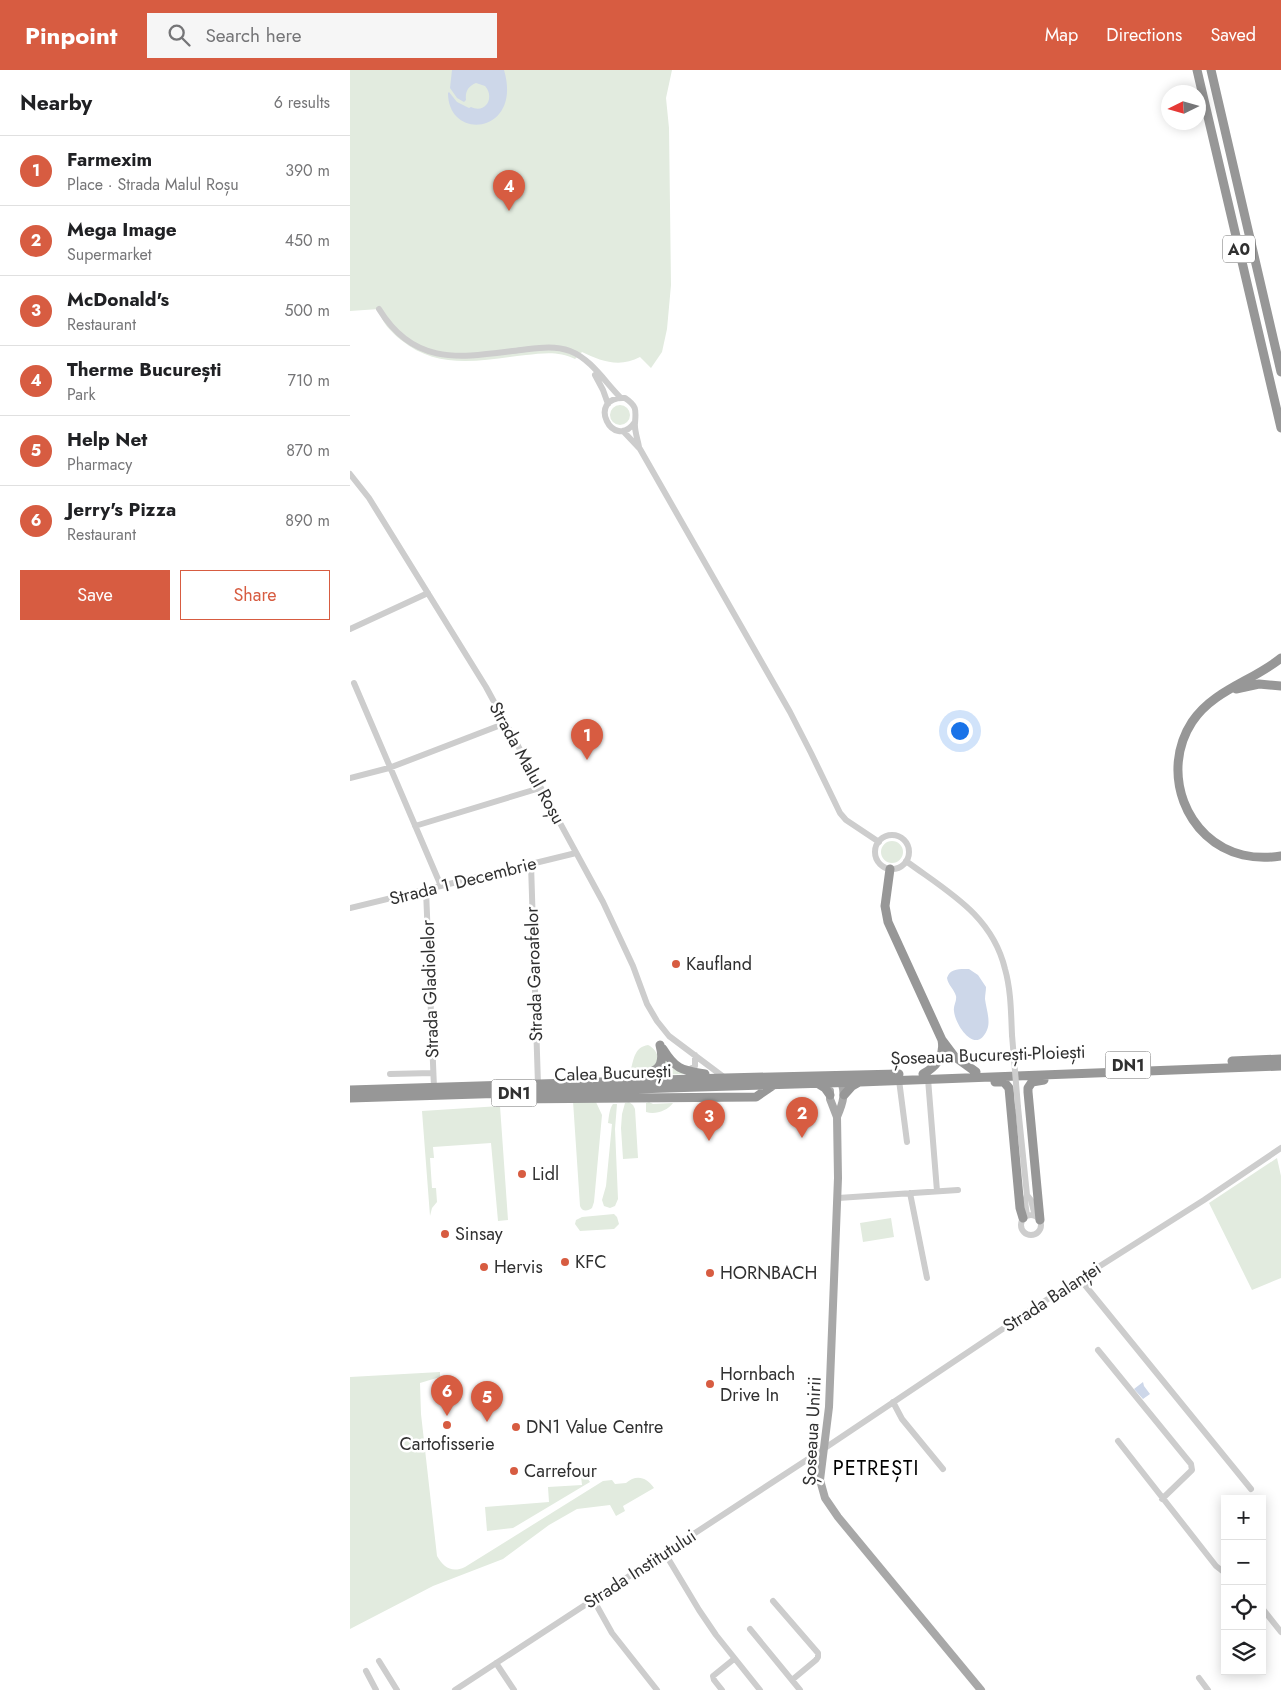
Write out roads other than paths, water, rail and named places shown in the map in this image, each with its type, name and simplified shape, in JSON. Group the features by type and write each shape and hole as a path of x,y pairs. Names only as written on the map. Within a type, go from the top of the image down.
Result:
{"highway":[{"name":"A0","path":"1197,70 1281,428"},
{"name":"A0","path":"1211,70 1281,372"},
{"path":"1281,658 1209,703 1201,711 1186,732 1177,765 1180,794 1194,822 1215,842 1244,855 1268,858 1281,856"},
{"path":"1228,691 1259,684 1281,686"},
{"path":"890,869 885,906 886,916 942,1040 957,1059 976,1072"},
{"path":"926,1076 939,1061 943,1050 942,1040"},
{"path":"596,1082 656,1070 663,1060 660,1045 673,1064 687,1071 725,1078"},
{"name":"Șoseaua București-Ploiești","path":"816,1080 1281,1059"},
{"name":"Șoseaua București-Ploiești","path":"838,1080 860,1082 899,1080 926,1076 946,1078 1281,1066"},
{"path":"1038,1218 1028,1088 1036,1080 1092,1079 1108,1072"},
{"name":"Calea București","path":"350,1098 596,1082 725,1078 816,1080"},
{"path":"946,1078 958,1084 1000,1082 1007,1084 1010,1094 1020,1208 1025,1217"},
{"path":"816,1080 830,1095"},
{"name":"DN1","path":"433,1092 450,1099 756,1097 774,1084 816,1080"},
{"path":"844,1095 852,1086 860,1082"},
{"name":"Calea București","path":"350,1090 433,1092"}],"main road":[{"path":"830,1095 838,1080"},
{"path":"838,1080 844,1095"},
{"name":"Șoseaua Unirii","path":"830,1095 837,1117 838,1198 830,1388 825,1448 820,1480 822,1493 827,1502 981,1690"},
{"name":"Șoseaua Unirii","path":"837,1117 844,1095"}],"street":[{"path":"379,309 388,324 401,336 416,346 435,353 466,356 554,347 569,351 585,359 620,398"},
{"path":"585,359 599,382 608,404"},
{"path":"620,398 626,398 634,406 636,416 632,426 623,431 613,430 606,422 604,410 614,399 620,398"},
{"path":"634,422 640,449"},
{"path":"623,431 640,449 794,719 838,810 846,820 879,842"},
{"name":"Strada Malul Roșu","path":"350,474 369,498 486,687 603,902 654,1016 665,1031 725,1078"},
{"path":"350,629 428,593"},
{"path":"354,683 441,886"},
{"path":"350,778 389,768 506,723"},
{"path":"416,826 540,788"},
{"path":"889,836 901,838 908,846 909,851 906,861 900,867 890,869 882,866 877,859 876,850 879,842 889,836"},
{"name":"Strada 1 Decembrie","path":"350,908 576,853"},
{"path":"906,861 968,907 988,929 1006,970 1027,1194 1022,1228 1029,1235 1038,1232 1041,1226 1027,1194"},
{"name":"Strada Garoafelor","path":"531,864 538,1085"},
{"name":"Strada Gladiolelor","path":"426,890 433,1092"},
{"path":"687,1071 695,1066 695,1055"},
{"path":"390,1074 433,1073"},
{"path":"926,1076 937,1191"},
{"path":"899,1080 907,1142"},
{"name":"Strada Balanței","path":"825,1448 1281,1148"},
{"path":"838,1198 958,1190"},
{"path":"910,1193 927,1278"},
{"path":"1025,1217 1038,1218"},
{"path":"1080,1279 1251,1489"},
{"path":"1098,1350 1190,1464 1192,1470 1162,1499"},
{"path":"893,1402 902,1418 943,1469"},
{"path":"1118,1441 1162,1499 1216,1566 1221,1569"},
{"name":"Strada Institutului","path":"455,1690 825,1448"},
{"path":"667,1552 669,1560 699,1610 760,1690"},
{"path":"593,1599 612,1633 657,1690"},
{"path":"774,1601 818,1653 816,1660 792,1680"},
{"path":"1266,1613 1281,1632"},
{"path":"750,1629 800,1690"},
{"path":"722,1690 713,1676 734,1658"},
{"path":"379,1661 397,1690"},
{"path":"496,1663 514,1690"},
{"path":"366,1671 376,1690"},
{"path":"1199,1678 1208,1690"}],"water":[{"path":"452,70 504,70 507,91 503,107 495,118 483,124 471,124 459,119 451,109 449,92 457,102 476,109 485,106 489,95 485,86 476,83 468,90 464,102 457,98 450,88"},
{"path":"959,969 969,969 978,975 986,987 985,999 988,1026 982,1037 977,1040 967,1036 958,1024 954,1009 956,996 947,978 950,972"},
{"path":"1143,1382 1150,1394 1143,1399 1134,1389"}],"place":[{"name":"Therme București","path":"509,211"},
{"name":"Farmexim","path":"587,760"},
{"name":"Kaufland","path":"676,964"},
{"name":"Mega Image","path":"802,1138"},
{"name":"McDonald's","path":"709,1141"},
{"name":"Lidl","path":"522,1174"},
{"name":"Sinsay","path":"445,1234"},
{"name":"KFC","path":"565,1262"},
{"name":"Hervis","path":"484,1267"},
{"name":"HORNBACH","path":"710,1273"},
{"name":"Hornbach Drive In","path":"710,1384"},
{"name":"Jerry's Pizza","path":"447,1416"},
{"name":"Help Net","path":"487,1422"},
{"name":"Cartofisserie","path":"447,1425"},
{"name":"DN1 Value Centre","path":"516,1427"},
{"name":"Carrefour","path":"514,1471"}],"district":[{"name":"PETREȘTI","path":"876,1468"}]}
